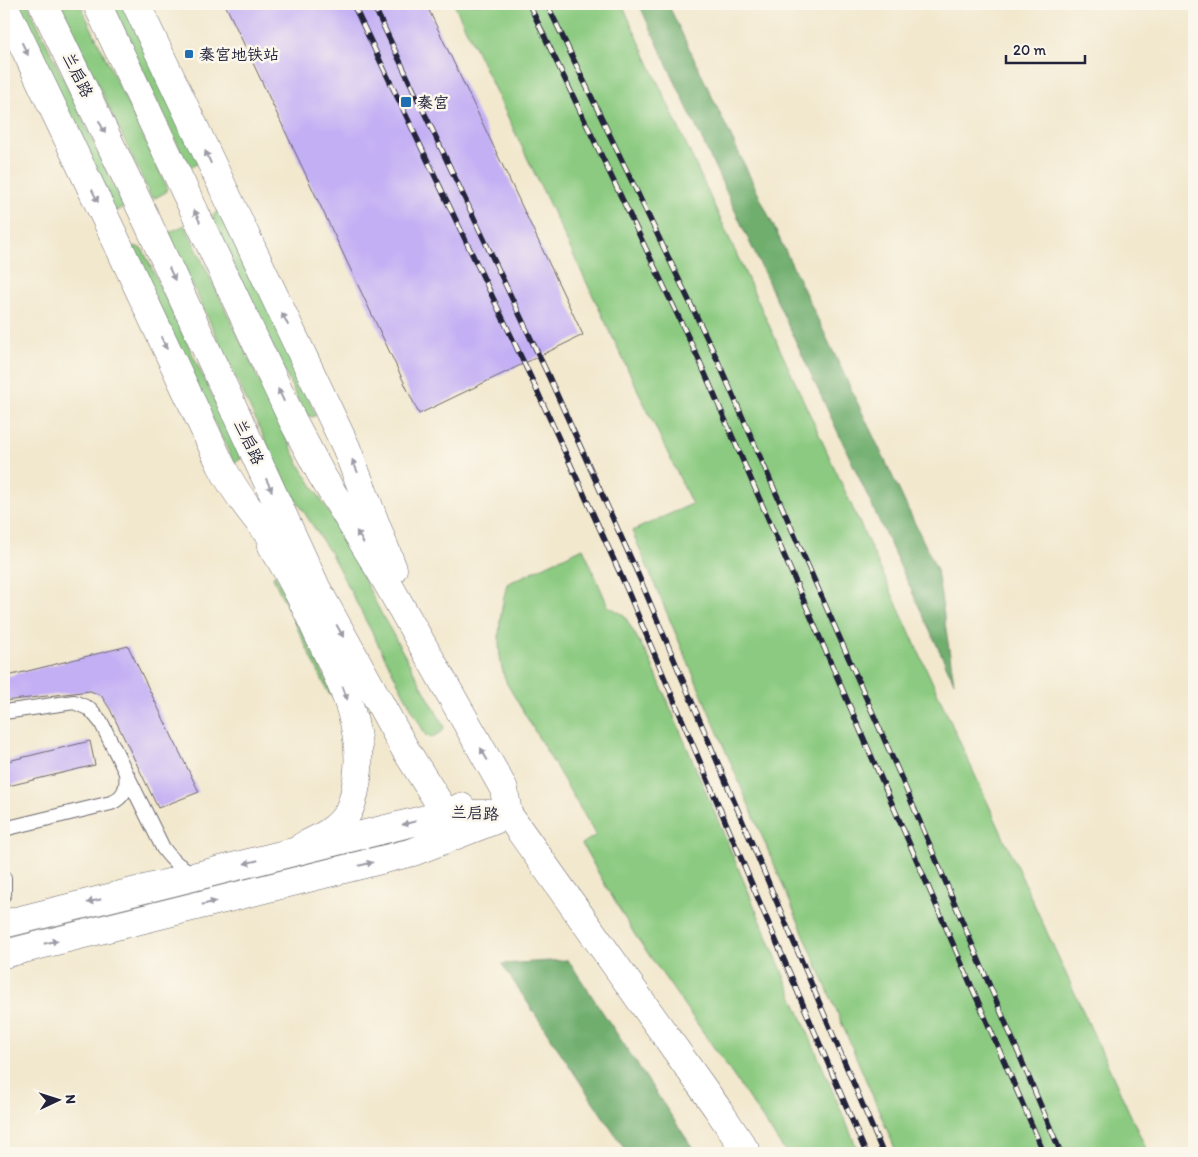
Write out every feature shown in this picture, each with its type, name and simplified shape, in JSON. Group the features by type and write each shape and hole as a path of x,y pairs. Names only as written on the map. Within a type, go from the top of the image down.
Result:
{"street":[{"name":"兰启路","path":"43,4 152,230 318,590 405,749 446,814 506,802"},
{"name":"兰启路","path":"97,4 293,421 321,474 384,577 430,658 506,802 747,1153"},
{"path":"136,4 346,447 402,593 430,658"},
{"path":"4,5 221,465 232,486 286,566 342,684 356,728 359,750 354,797 348,813 338,826 324,836 282,855"},
{"path":"249,511 318,590"},
{"path":"4,954 413,852 506,802"},
{"path":"4,924 446,814"}],"lane":[{"path":"4,712 74,702 94,713 101,722 169,856 181,868 188,871 200,874 212,872"},
{"path":"4,829 111,803 120,798 125,791 127,782 125,771"},
{"path":"4,878 4,894"}],"green space":[{"path":"10,4 28,4 124,207 112,213"},
{"path":"60,4 80,4 167,187 166,192 155,198 151,197"},
{"path":"111,4 128,4 202,161 189,168"},
{"path":"454,4 622,4 1148,1153 897,1153 632,531 692,504"},
{"path":"639,4 668,4 937,570 954,682"},
{"path":"224,210 316,415 312,417 307,415 299,402 213,221 213,215 218,211"},
{"path":"185,225 299,464 338,527 381,613 444,726 443,731 432,737 426,736 331,554 290,490 274,459 168,233"},
{"path":"136,246 143,250 238,450 241,459 234,463 131,249"},
{"path":"583,548 608,606 624,615 650,660 859,1153 786,1153 635,935 608,890 582,844 596,835 507,684 500,660 499,634 507,584"},
{"path":"275,574 334,696 329,694 275,582 273,577"},
{"path":"568,960 696,1153 627,1153 502,964"}],"building":[{"path":"225,4 426,4 583,335 419,414"},
{"path":"128,646 199,792 158,808 110,709 101,695 90,691 4,701 4,677"},
{"path":"90,741 95,765 4,787 4,762"}],"railway":[{"path":"353,4 534,384 623,580 866,1153"},
{"path":"373,4 549,377 637,572 883,1153"},
{"path":"529,4 700,362 1044,1153"},
{"path":"547,4 717,359 900,775 1061,1153"}],"place":[{"name":"秦宫地铁站","path":"189,54"},
{"name":"秦宫","path":"406,102"}]}
